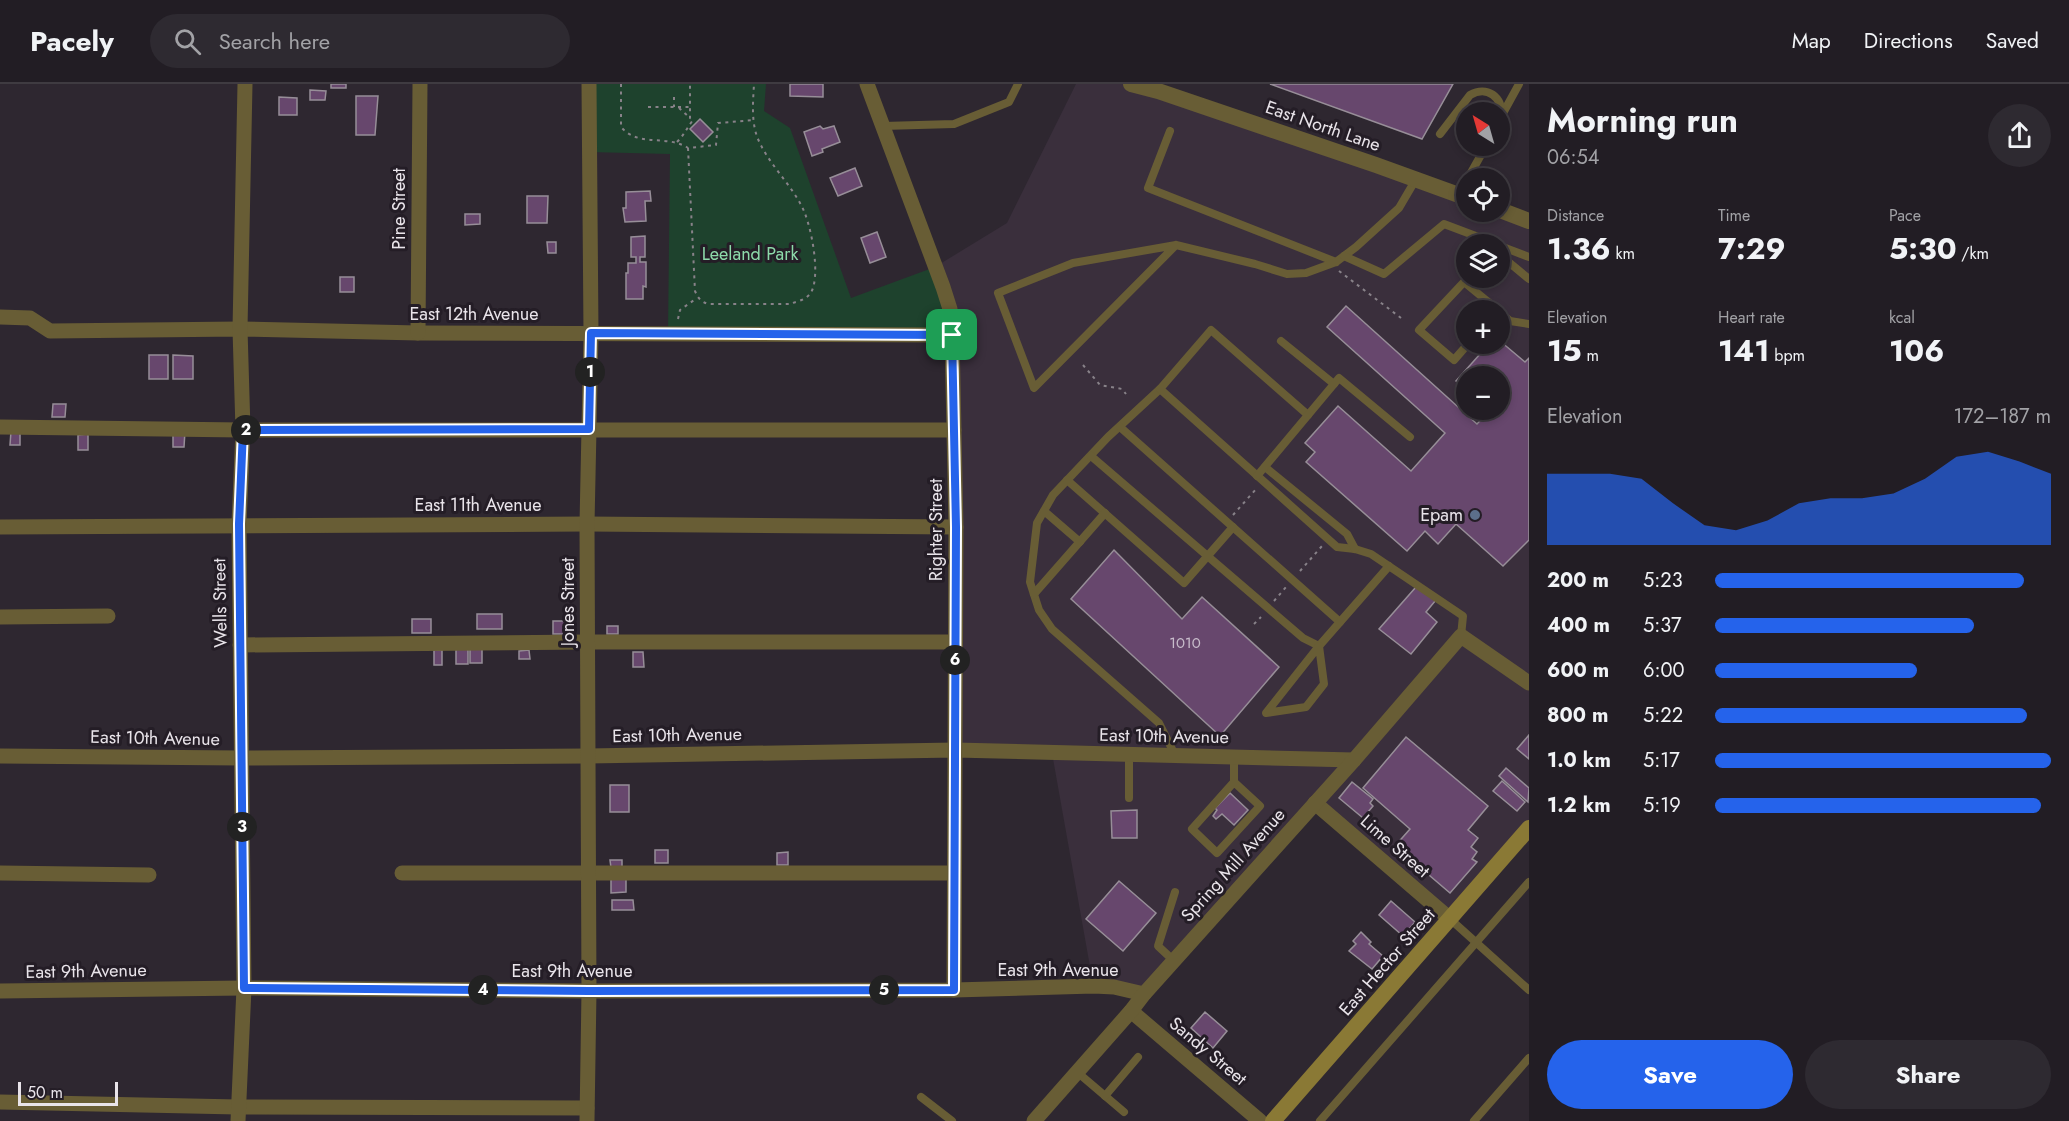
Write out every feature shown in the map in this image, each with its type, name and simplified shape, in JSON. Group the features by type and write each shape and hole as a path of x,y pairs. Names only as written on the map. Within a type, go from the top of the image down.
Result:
{"main road":[{"name":"East Hector Street","path":"1273,1121 1529,828"}],"street":[{"name":"Wells Street","path":"238,1114 244,988 239,524 243,430 240,329 245,84"},
{"name":"Pine Street","path":"418,333 420,84"},
{"name":"Jones Street","path":"587,1114 589,991 587,524 591,333 589,84"},
{"name":"Righter Street","path":"867,84 950,309 956,527 954,990"},
{"name":"East North Lane","path":"1131,84 1158,91 1416,179 1456,186"},
{"path":"1510,214 1529,221"},
{"name":"East 12th Avenue","path":"0,317 30,318 50,331 240,329 418,333 952,335"},
{"path":"0,427 243,430 954,430"},
{"name":"East 11th Avenue","path":"0,526 587,524 956,527"},
{"path":"0,617 108,616"},
{"path":"1461,636 1529,683"},
{"name":"Spring Mill Avenue","path":"1034,1121 1173,960 1354,760 1461,636"},
{"path":"240,645 955,642"},
{"name":"East 10th Avenue","path":"0,756 241,758 588,756 955,750 1354,760"},
{"name":"Lime Street","path":"1315,803 1450,919"},
{"path":"0,873 149,875"},
{"path":"402,873 954,873"},
{"name":"East 9th Avenue","path":"0,991 244,988 589,991 954,990 1094,986 1114,987 1144,994"},
{"name":"Sandy Street","path":"1131,1011 1260,1121"},
{"path":"0,1102 238,1114 587,1114"}],"lane":[{"path":"883,126 954,124 1009,102 1018,84"},
{"path":"1509,102 1519,84"},
{"path":"1465,102 1475,92 1487,92 1498,98 1500,102"},
{"path":"1440,134 1456,113"},
{"path":"1170,131 1148,188 1336,262"},
{"path":"1176,245 1034,388 998,293 1073,263 1176,245 1287,274 1306,273 1336,262 1344,256 1399,208 1416,179"},
{"path":"1344,256 1384,274 1444,224 1470,234"},
{"path":"1510,249 1529,256"},
{"path":"1510,263 1529,279"},
{"path":"1459,354 1454,360 1419,330 1464,282 1485,300"},
{"path":"1510,321 1529,324"},
{"path":"1175,755 1159,723 1052,629 1039,610 1030,582 1037,523 1053,495 1160,389 1211,330 1308,415"},
{"path":"1281,341 1334,384"},
{"path":"1260,479 1265,467 1340,378 1410,436"},
{"path":"1160,389 1337,548 1355,549 1371,554 1463,616 1461,636"},
{"path":"1120,427 1340,622"},
{"path":"1091,456 1303,639 1319,646"},
{"path":"1265,467 1347,534 1355,549"},
{"path":"1067,480 1184,583 1233,527"},
{"path":"1044,511 1080,542"},
{"path":"1034,594 1105,513"},
{"path":"1319,646 1324,684 1306,707 1266,713 1319,646 1389,566"},
{"path":"1129,798 1130,754"},
{"path":"1234,757 1234,782 1192,829 1217,853 1260,806 1234,782"},
{"path":"1320,1121 1529,882"},
{"path":"1173,960 1158,946 1175,892"},
{"path":"1450,919 1529,990"},
{"path":"1105,1095 1138,1057"},
{"path":"1474,1121 1529,1058"},
{"path":"1077,1072 1124,1112"},
{"path":"921,1097 951,1121"}],"path":[{"path":"621,84 621,127 638,140 677,142 688,148 716,145 718,123 754,120"},
{"path":"677,142 693,120 690,118 690,84"},
{"path":"688,148 695,291 698,298 708,303 789,304 801,301 811,294 816,274 812,240 805,214 758,138 754,120 754,84"},
{"path":"674,97 676,107 690,118"},
{"path":"648,107 690,107"},
{"path":"1340,273 1401,318"},
{"path":"678,334 680,310 698,298"},
{"path":"1083,365 1100,385 1122,389 1126,394"},
{"path":"1231,518 1260,479"},
{"path":"1296,575 1328,540"},
{"path":"1272,603 1286,587"},
{"path":"1254,624 1262,615"}],"shaded area":[{"path":"1076,84 1131,84 1456,194 1456,222 1510,222 1510,215 1529,221 1529,828 1450,919 1315,803 1150,989 1094,989 1052,753 955,750 952,335 935,267 1007,223"}],"green space":[{"name":"Leeland Park","path":"589,84 766,84 764,111 790,128 851,298 935,267 952,335 668,334 670,154 589,152"}],"building":[{"path":"331,84 346,84 346,88 331,88"},
{"path":"790,84 823,84 823,97 790,96"},
{"path":"1270,84 1453,84 1422,139"},
{"path":"310,90 326,91 325,100 310,100"},
{"path":"356,96 378,96 375,135 356,135"},
{"path":"279,97 297,98 297,115 279,115"},
{"path":"700,119 713,132 703,142 690,129"},
{"path":"820,126 823,129 834,126 840,142 812,156 804,132"},
{"path":"855,168 862,186 838,196 830,178"},
{"path":"650,191 651,201 645,201 646,221 625,222 623,208 626,208 626,192"},
{"path":"527,196 548,196 547,223 527,223"},
{"path":"465,214 480,214 480,224 465,225"},
{"path":"877,232 886,257 870,263 861,238"},
{"path":"645,236 645,257 640,257 640,262 646,262 646,287 643,286 643,299 626,299 628,263 636,263 636,257 631,257 631,237"},
{"path":"547,242 556,242 556,253 548,253"},
{"path":"340,277 354,277 354,292 340,292"},
{"path":"1346,306 1456,405 1456,420 1473,420 1477,424 1481,420 1510,420 1510,366 1469,366 1480,354 1510,354 1510,349 1525,362 1529,358 1529,540 1503,566 1456,524 1438,544 1425,531 1407,551 1306,462 1315,452 1305,443 1338,406 1411,471 1445,433 1327,327"},
{"path":"149,355 168,355 168,379 149,379"},
{"path":"173,355 193,356 193,379 173,379"},
{"path":"53,404 66,404 65,417 52,417"},
{"path":"11,431 20,431 20,445 10,445"},
{"path":"173,431 185,431 184,447 173,447"},
{"path":"88,434 88,450 78,450 78,435"},
{"path":"1114,550 1182,619 1202,597 1279,667 1220,736 1071,599"},
{"path":"1416,587 1436,600 1426,612 1437,622 1411,654 1379,629"},
{"path":"477,614 502,614 502,629 477,629"},
{"path":"412,619 431,619 431,633 412,633"},
{"path":"553,621 567,621 566,634 553,634"},
{"path":"607,626 618,626 618,634 607,634"},
{"path":"456,649 468,649 468,664 456,664"},
{"path":"470,649 482,649 482,663 470,663"},
{"path":"434,650 442,650 442,665 434,665"},
{"path":"529,650 530,659 519,659 519,651"},
{"path":"633,652 643,652 644,667 633,667"},
{"path":"1529,735 1529,759 1517,749"},
{"path":"1406,737 1488,806 1468,830 1478,838 1471,847 1477,852 1472,859 1477,862 1450,893 1395,846 1410,829 1363,788"},
{"path":"1506,768 1529,788 1528,802 1499,776"},
{"path":"1502,781 1525,802 1517,811 1493,791"},
{"path":"1352,782 1373,799 1370,803 1373,806 1363,818 1339,798"},
{"path":"610,785 629,785 629,812 610,812"},
{"path":"1230,793 1248,810 1234,825 1222,814 1216,819 1213,816 1217,810 1215,808"},
{"path":"1137,810 1137,838 1112,838 1111,811"},
{"path":"655,850 668,850 668,863 655,863"},
{"path":"788,852 788,865 777,865 777,853"},
{"path":"610,860 622,860 622,868 611,868"},
{"path":"611,879 626,879 626,892 611,893"},
{"path":"1119,881 1156,913 1123,951 1086,919"},
{"path":"612,900 633,900 634,910 612,910"},
{"path":"1391,901 1415,922 1403,936 1379,915"},
{"path":"1361,932 1371,942 1369,944 1383,956 1372,969 1349,951 1356,944 1353,941"},
{"path":"1205,1012 1227,1031 1213,1048 1191,1028"}],"place":[{"name":"Epam","path":"1475,515"}],"route":[{"path":"591,333 952,335 956,527 954,990 589,991 244,988 239,524 243,430 589,429 591,333"}]}
